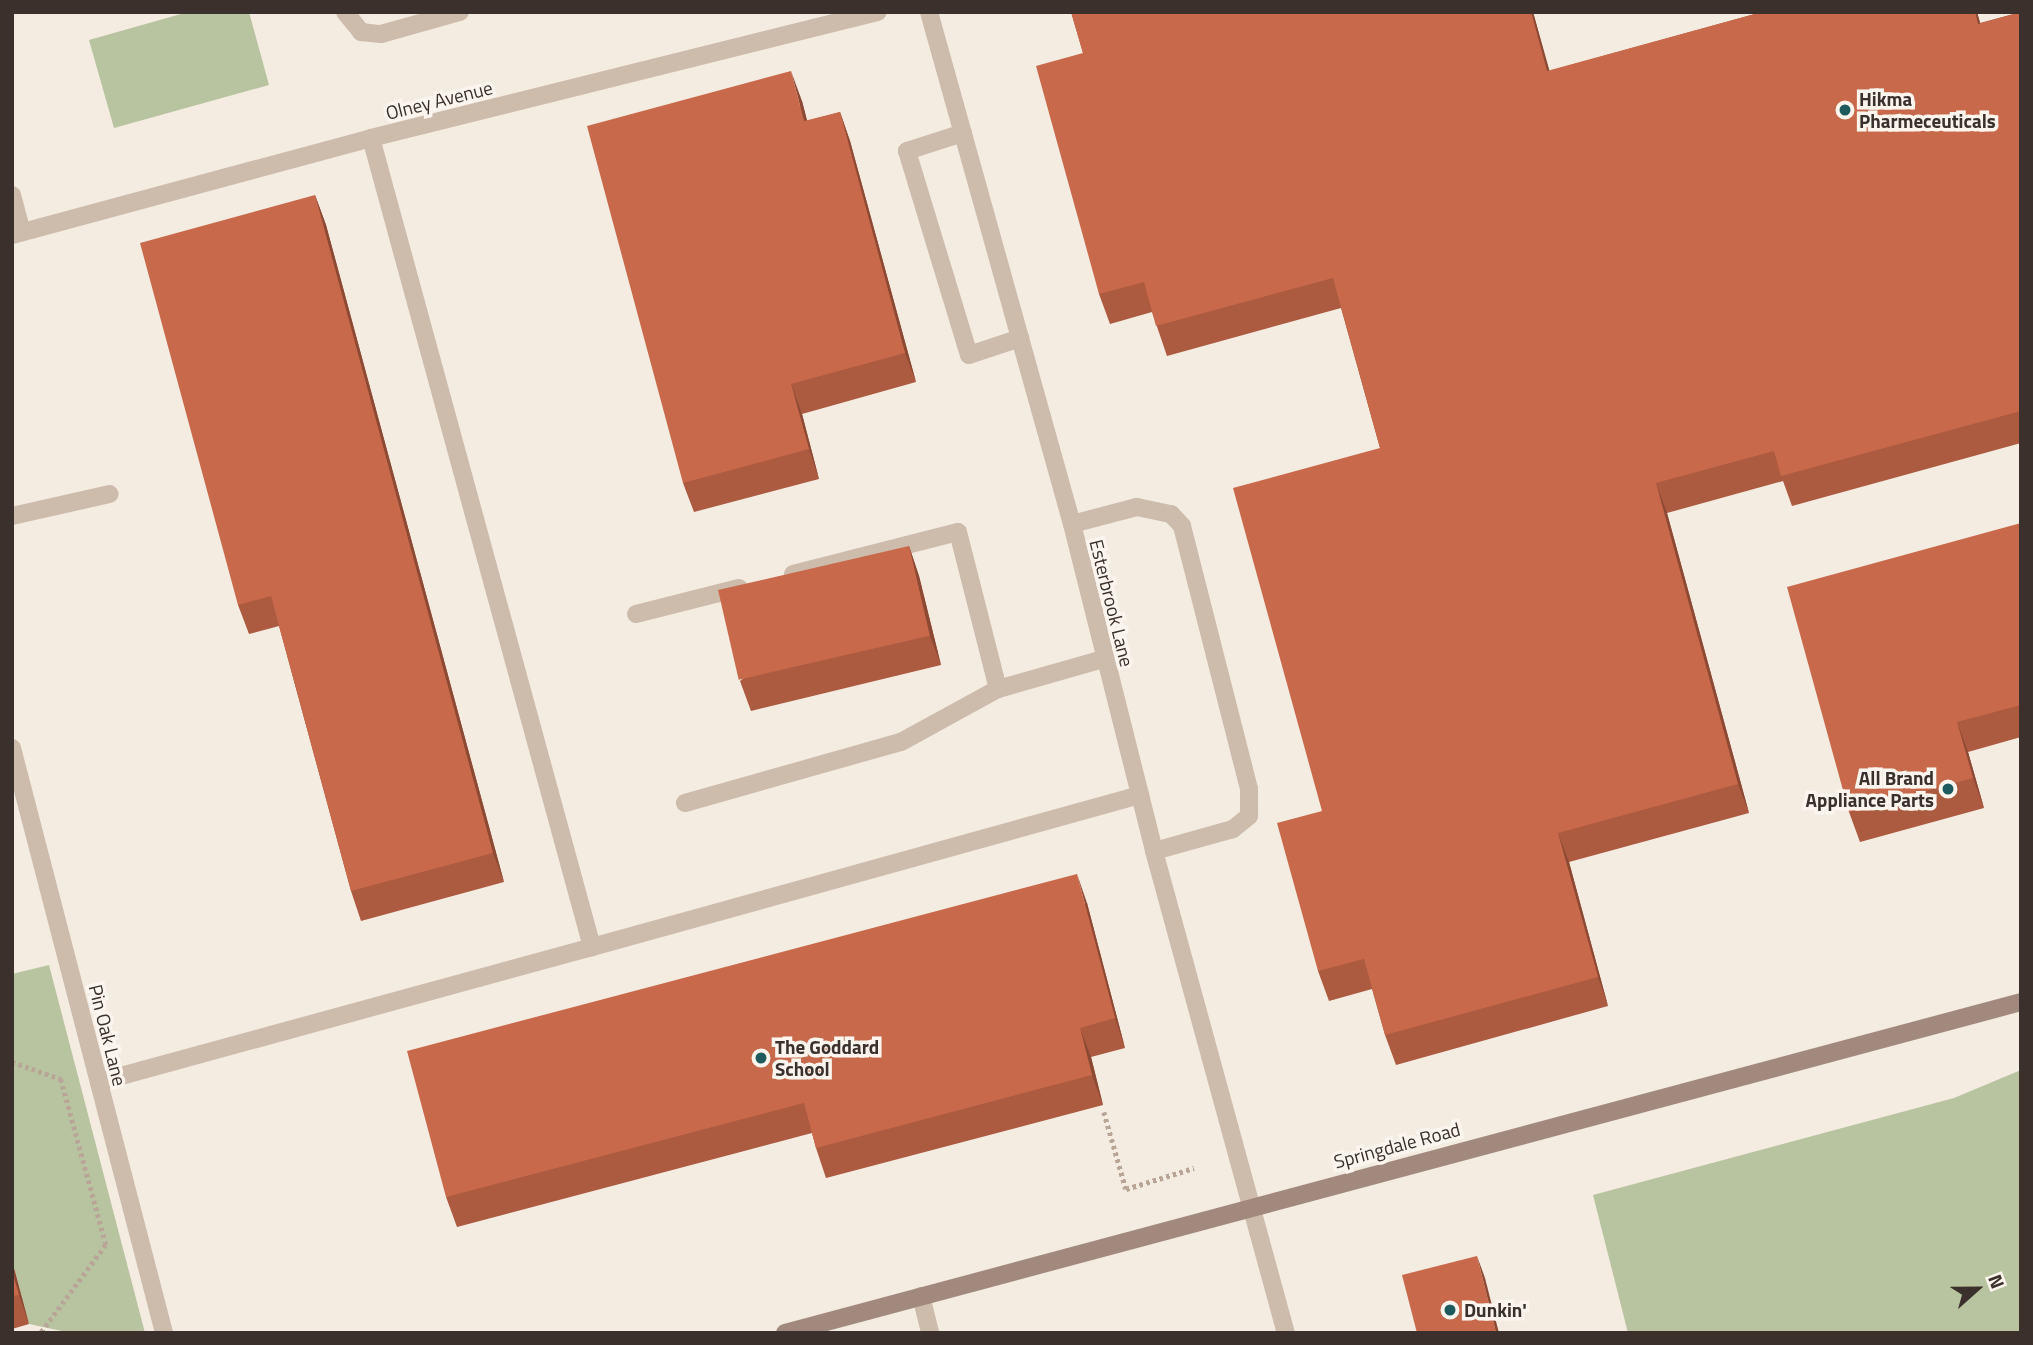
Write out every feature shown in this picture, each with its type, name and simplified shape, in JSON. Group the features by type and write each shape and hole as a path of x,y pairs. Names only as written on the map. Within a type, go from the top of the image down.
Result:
{"main road":[{"name":"Springdale Road","path":"785,1333 1251,1205 2021,1002"}],"street":[{"path":"345,12 361,32 381,34 432,16 460,12"},
{"name":"Olney Avenue","path":"17,233 371,138 878,12"},
{"name":"Esterbrook Lane","path":"929,12 1072,524 1103,659 1286,1333"},
{"path":"962,133 907,152 970,355 1020,338"},
{"path":"371,138 592,947"},
{"path":"12,195 17,233"},
{"path":"12,516 110,494"},
{"path":"1072,524 1137,507 1171,514 1182,526 1249,789 1248,817 1233,829 1154,850"},
{"path":"636,614 958,532 998,689"},
{"path":"685,803 901,742 998,689 1103,659"},
{"name":"Pin Oak Lane","path":"12,748 164,1333"},
{"path":"99,1082 1140,795"},
{"path":"921,1296 930,1333"}],"path":[{"path":"12,1062 61,1079 106,1245 41,1333"},
{"path":"1104,1112 1126,1189 1194,1168"}],"green space":[{"path":"188,12 249,12 269,85 114,128 89,40"},
{"path":"49,965 145,1333 71,1333 29,1324 12,1261 12,974"},
{"path":"2021,1070 2021,1333 1628,1333 1593,1195 1954,1098"}],"building":[{"path":"1071,12 1531,12 1547,71 1762,12 1975,12 1978,24 2021,12 2021,411 1781,476 1774,451 1656,483 1738,784 1558,833 1598,977 1385,1035 1364,959 1318,971 1277,823 1322,811 1233,488 1380,448 1333,278 1156,326 1144,282 1099,294 1036,66 1083,53"},
{"path":"791,71 804,121 840,112 905,353 791,384 809,449 683,483 587,126"},
{"path":"315,195 493,853 351,891 271,596 238,605 140,243"},
{"path":"2021,523 2021,705 1957,722 1973,778 1849,812 1787,587"},
{"path":"909,546 930,636 739,680 718,590"},
{"path":"1077,874 1115,1018 1080,1028 1092,1075 816,1148 804,1103 446,1197 407,1051"},
{"path":"1477,1256 1496,1332 1417,1333 1402,1275"},
{"path":"12,1271 19,1295 12,1296"}],"place":[{"name":"Hikma Pharmeceuticals","path":"1845,110"},
{"name":"All Brand Appliance Parts","path":"1948,789"},
{"name":"The Goddard School","path":"761,1058"},
{"name":"Dunkin'","path":"1450,1310"}]}
